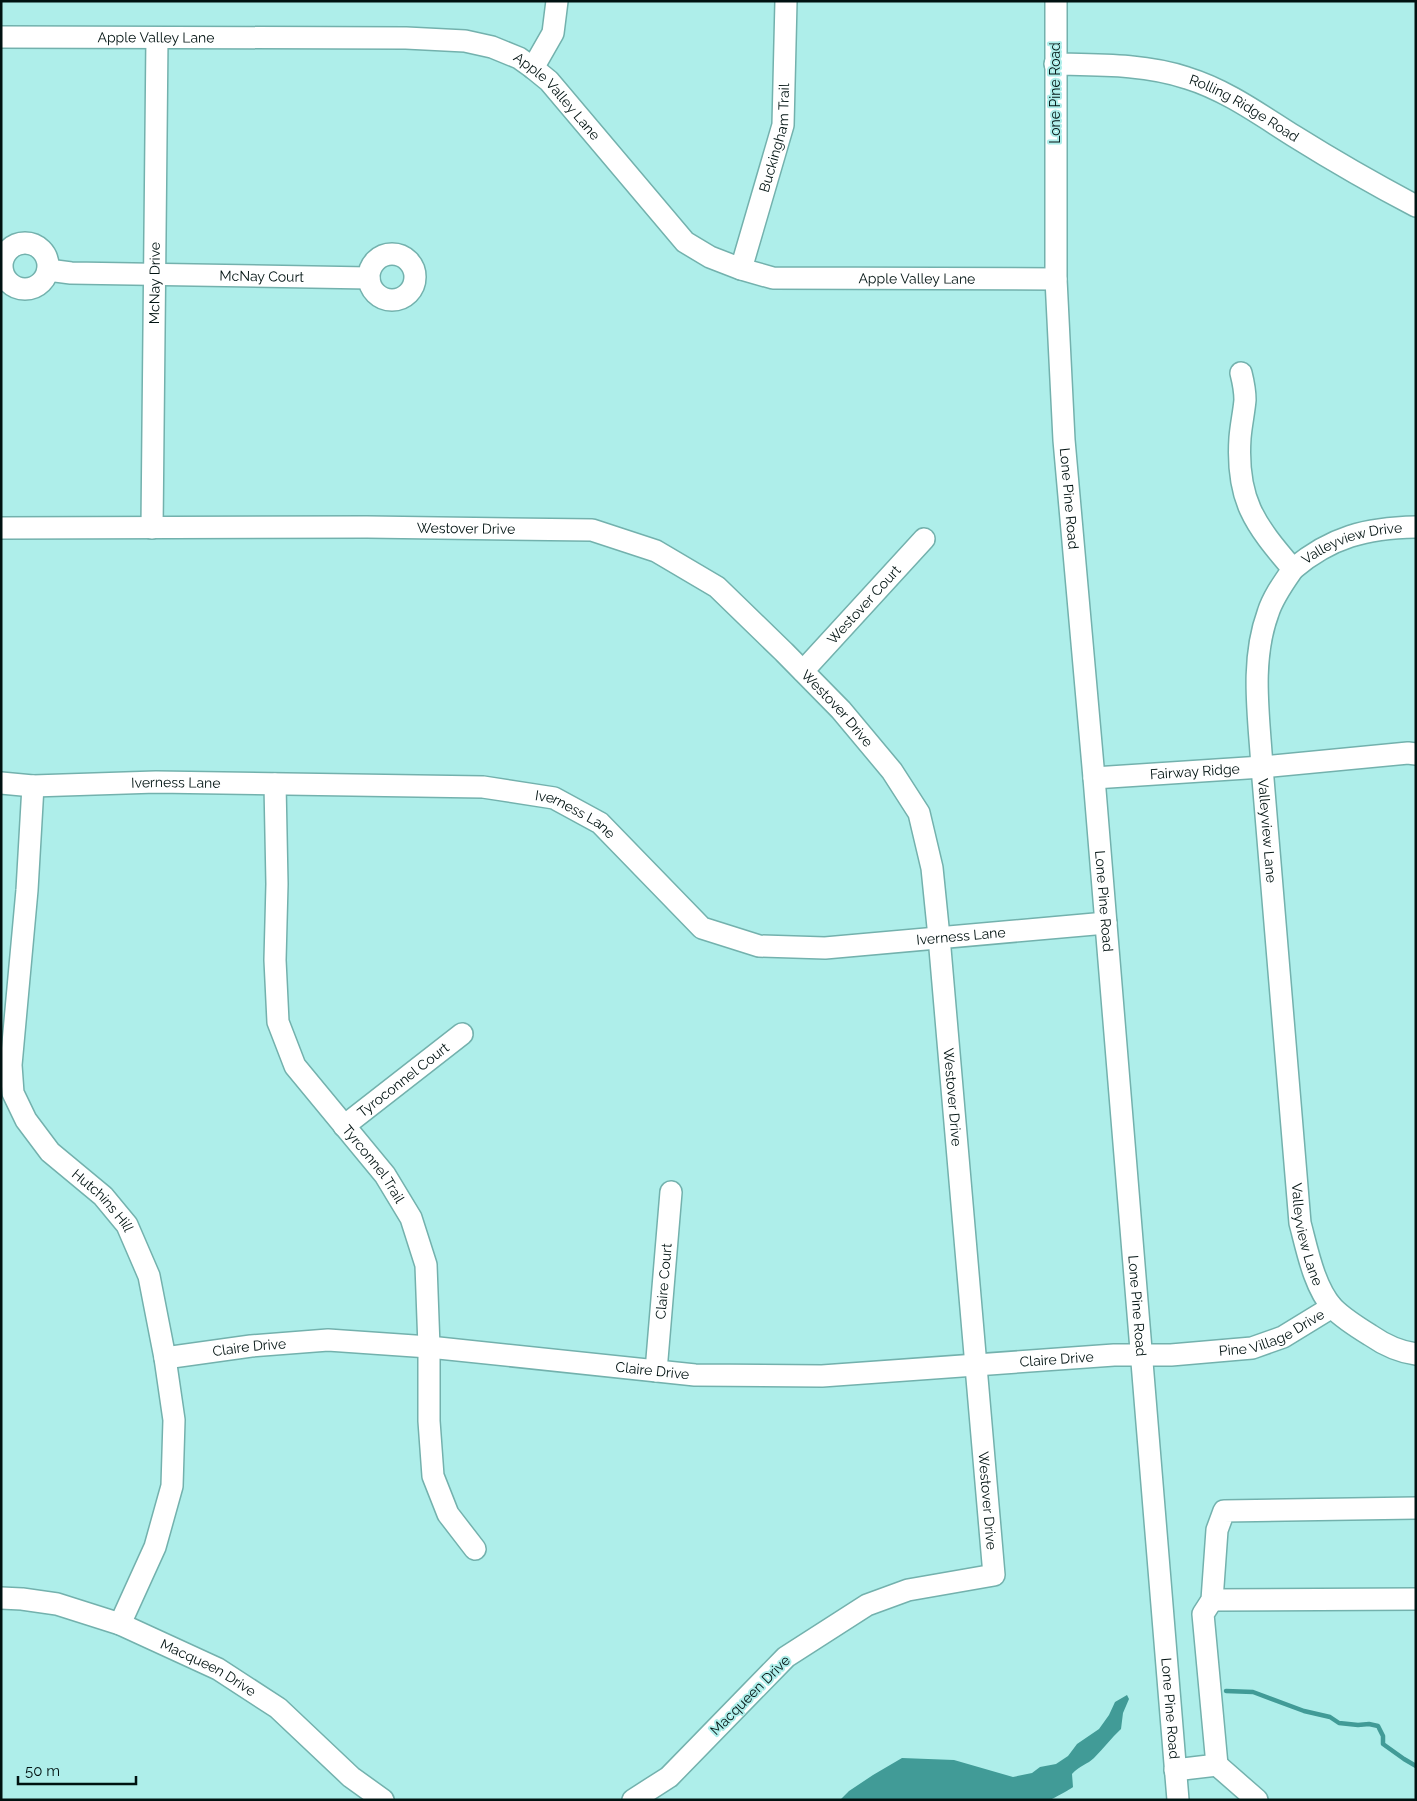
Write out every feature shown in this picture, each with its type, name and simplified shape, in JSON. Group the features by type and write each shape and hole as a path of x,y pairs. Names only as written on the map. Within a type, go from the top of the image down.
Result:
{"street":[{"path":"533,68 553,33 557,1"},
{"name":"Buckingham Trail","path":"741,269 783,125 786,1"},
{"name":"Lone Pine Road","path":"1056,1 1056,279 1064,440 1094,778 1178,1800"},
{"name":"Apple Valley Lane","path":"1,37 406,38 465,41 492,46 519,58 549,81 685,242 710,257 741,269 773,278 1056,279"},
{"name":"McNay Drive","path":"152,528 157,38"},
{"name":"Rolling Ridge Road","path":"1055,64 1120,65 1184,77 1206,84 1241,102 1362,177 1416,206"},
{"name":"McNay Court","path":"48,270 71,273 369,278"},
{"path":"1241,373 1245,398 1240,437 1239,470 1243,492 1254,517 1270,542 1293,568"},
{"name":"Westover Drive","path":"1,528 366,527 592,530 656,551 717,587 841,710 892,771 919,813 932,868 994,1575"},
{"name":"Valleyview Drive","path":"1293,568 1309,555 1330,543 1360,533 1390,528 1416,527"},
{"name":"Westover Court","path":"803,671 924,539"},
{"name":"Valleyview Lane","path":"1293,568 1268,612 1258,653 1258,697 1262,767 1300,1222 1318,1282 1332,1307"},
{"name":"Fairway Ridge","path":"1094,778 1262,767 1408,753 1416,754"},
{"name":"Iverness Lane","path":"1,783 33,786 156,782 483,787 554,798 600,824 702,928 759,946 825,948 1106,923"},
{"name":"Tyrconnel Trail","path":"275,784 277,884 275,960 278,1022 295,1066 385,1175 411,1218 426,1265 429,1421 433,1476 448,1514 475,1549"},
{"name":"Hutchins Hill","path":"33,786 27,890 11,1065 13,1093 26,1120 50,1152 103,1196 127,1225 149,1276 165,1358 174,1420 172,1486 155,1547 120,1624"},
{"name":"Tyroconnel Court","path":"344,1126 462,1034"},
{"name":"Claire Court","path":"656,1371 671,1192"},
{"name":"Pine Village Drive","path":"1140,1354 1171,1355 1252,1348 1283,1337 1332,1307 1352,1324 1376,1339 1409,1353 1416,1354"},
{"name":"Claire Drive","path":"165,1358 251,1346 328,1340 429,1347 695,1375 822,1376 1140,1354"},
{"path":"1257,1800 1217,1765 1204,1614 1212,1600 1217,1530 1224,1511 1416,1508"},
{"name":"Macqueen Drive","path":"633,1800 669,1777 786,1657 867,1605 908,1590 994,1575"},
{"name":"Macqueen Drive","path":"1,1598 57,1604 120,1624 218,1669 278,1708 351,1777 383,1800"},
{"path":"1212,1600 1416,1600"},
{"path":"1175,1770 1217,1765"}],"water":[{"path":"1127,1695 1129,1699 1123,1713 1121,1729 1094,1758 1072,1774 1073,1787 1050,1800 840,1800 849,1791 902,1758 954,1760 1013,1777 1032,1773 1040,1767 1056,1764 1068,1756 1077,1744 1099,1729 1115,1702"}],"waterway":[{"path":"1226,1691 1253,1692 1304,1711 1330,1717 1339,1723 1378,1726 1383,1736 1383,1744 1416,1766"}]}
